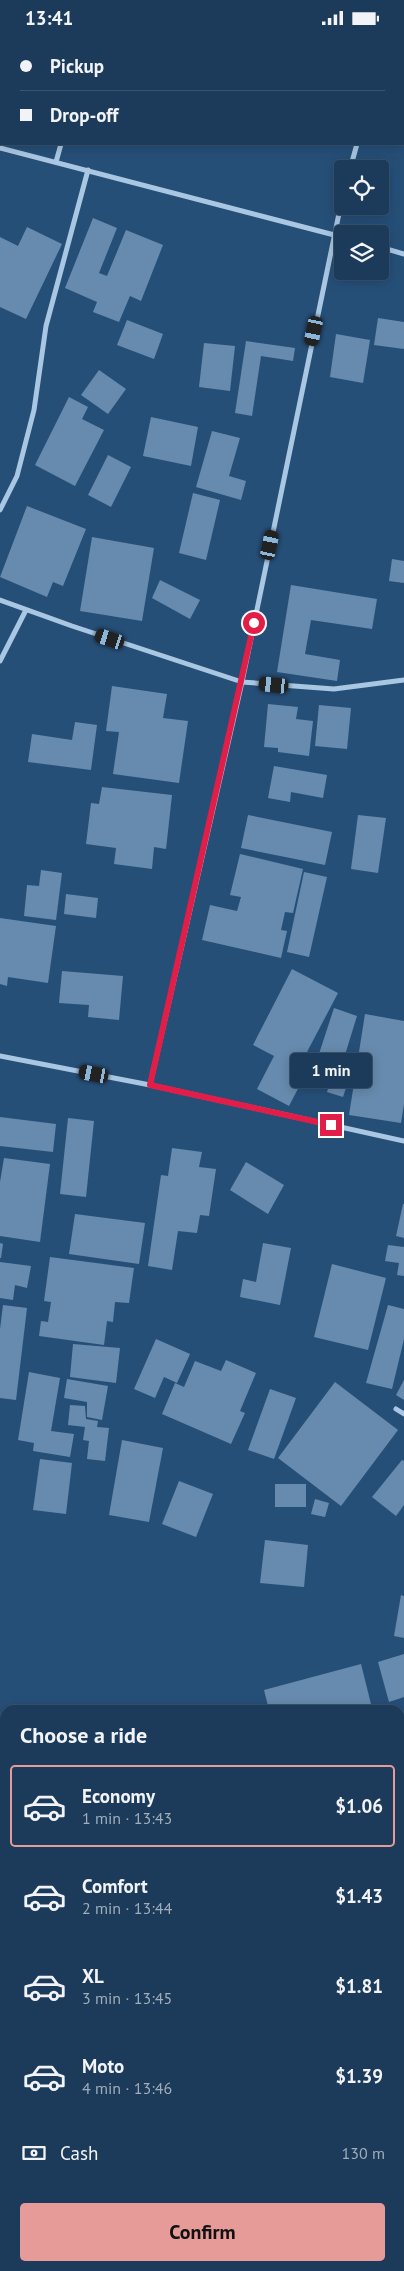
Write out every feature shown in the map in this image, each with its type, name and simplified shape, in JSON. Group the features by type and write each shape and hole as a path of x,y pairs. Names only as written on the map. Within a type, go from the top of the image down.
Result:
{"street":[{"path":"56,162 61,145"},
{"path":"353,160 357,145"},
{"path":"0,148 333,234"},
{"path":"0,510 17,476 34,410 46,327 88,170"},
{"path":"150,1085 242,682 338,215"},
{"path":"389,250 404,254"},
{"path":"0,600 242,682 334,689 404,680"},
{"path":"0,661 26,610"},
{"path":"0,1057 150,1085 404,1141"},
{"path":"396,1409 404,1415"}],"building":[{"path":"93,218 117,228 99,273 107,276 126,230 163,245 141,301 130,296 119,322 93,312 97,302 65,288"},
{"path":"27,227 62,244 26,319 0,307 0,237 18,246"},
{"path":"378,318 404,322 404,349 374,345"},
{"path":"127,320 163,334 154,359 117,345"},
{"path":"336,334 370,340 363,383 330,377"},
{"path":"246,341 295,348 293,361 261,356 252,416 235,413"},
{"path":"204,343 235,346 230,391 199,387"},
{"path":"99,370 126,389 108,414 81,395"},
{"path":"69,397 88,407 82,419 104,430 75,486 35,465"},
{"path":"151,417 198,427 191,466 143,456"},
{"path":"212,431 240,438 229,476 246,481 241,500 196,487"},
{"path":"108,455 131,467 111,507 88,495"},
{"path":"193,493 220,500 206,560 179,553"},
{"path":"27,506 86,529 63,586 53,582 47,597 0,577"},
{"path":"92,537 154,548 142,621 80,611"},
{"path":"392,559 404,561 404,583 389,581"},
{"path":"160,580 200,600 190,619 152,598"},
{"path":"291,585 377,599 372,629 311,620 305,654 340,660 337,681 277,672"},
{"path":"112,686 167,694 163,718 188,721 179,783 113,774 119,732 106,731"},
{"path":"268,704 298,707 296,719 313,721 309,756 278,752 278,748 264,747"},
{"path":"319,705 351,708 347,749 315,746"},
{"path":"75,722 97,725 91,770 28,762 32,734 72,740"},
{"path":"274,766 327,775 323,798 291,792 290,802 268,798"},
{"path":"102,787 172,795 166,849 154,847 152,869 114,864 116,848 86,844 91,803 99,804"},
{"path":"248,815 332,832 325,865 241,848"},
{"path":"358,815 386,818 378,873 351,869"},
{"path":"240,854 303,869 293,913 285,912 281,930 287,931 281,958 202,940 210,905 237,911 241,897 230,895"},
{"path":"41,870 62,873 56,920 24,916 27,885 39,886"},
{"path":"304,872 327,877 309,957 287,952"},
{"path":"66,894 98,898 96,918 64,914"},
{"path":"0,918 56,926 48,983 8,977 7,986 0,984"},
{"path":"292,969 338,993 307,1052 315,1056 289,1106 257,1089 274,1056 253,1045"},
{"path":"62,971 123,976 119,1020 88,1017 89,1005 59,1003"},
{"path":"334,1008 357,1016 340,1071 316,1063"},
{"path":"365,1014 404,1021 404,1104 401,1123 349,1115"},
{"path":"314,1068 328,1074 321,1088 308,1083"},
{"path":"334,1071 350,1076 343,1097 327,1092"},
{"path":"0,1117 56,1124 53,1152 0,1146"},
{"path":"68,1118 94,1121 86,1197 60,1194"},
{"path":"172,1148 202,1152 199,1167 216,1169 209,1216 200,1215 197,1233 178,1231 172,1270 148,1266 161,1175 168,1176"},
{"path":"4,1158 50,1164 40,1242 0,1236 0,1182"},
{"path":"246,1162 284,1185 268,1214 230,1190"},
{"path":"404,1204 404,1238 396,1236"},
{"path":"75,1214 145,1223 139,1264 69,1254"},
{"path":"0,1243 3,1244 1,1258 0,1258"},
{"path":"263,1243 291,1248 280,1305 240,1297 243,1279 256,1282"},
{"path":"388,1245 404,1247 404,1276 397,1275 399,1263 385,1261"},
{"path":"50,1257 134,1268 129,1303 115,1302 113,1322 107,1321 104,1345 39,1336 41,1321 48,1322 51,1302 44,1301"},
{"path":"0,1262 31,1266 27,1288 15,1285 13,1300 0,1298"},
{"path":"332,1264 386,1278 368,1350 314,1337"},
{"path":"3,1305 27,1308 16,1400 0,1398 0,1329"},
{"path":"388,1305 404,1309 404,1339 392,1389 366,1383"},
{"path":"156,1339 190,1354 177,1383 164,1377 155,1398 134,1389"},
{"path":"73,1344 120,1348 116,1383 70,1377"},
{"path":"226,1360 256,1373 240,1411 245,1413 231,1444 162,1414 175,1383 184,1387 195,1361 221,1371"},
{"path":"29,1372 60,1378 51,1431 74,1434 70,1457 33,1451 34,1443 18,1440"},
{"path":"67,1379 108,1386 102,1420 87,1417 87,1402 64,1398"},
{"path":"404,1380 404,1400 396,1395"},
{"path":"335,1382 398,1430 341,1506 278,1458"},
{"path":"270,1389 296,1398 274,1459 248,1450"},
{"path":"70,1405 85,1406 86,1419 98,1421 97,1427 109,1428 105,1461 87,1459 89,1441 83,1440 85,1427 68,1425"},
{"path":"122,1440 163,1448 149,1522 109,1515"},
{"path":"40,1459 72,1463 66,1514 33,1510"},
{"path":"402,1460 404,1461 404,1505 396,1516 372,1497"},
{"path":"179,1481 213,1494 196,1537 162,1524"},
{"path":"275,1484 306,1484 306,1507 275,1507"},
{"path":"315,1499 329,1503 325,1517 311,1514"},
{"path":"265,1540 308,1545 304,1587 260,1583"},
{"path":"401,1595 404,1596 404,1638 394,1636"},
{"path":"404,1654 404,1697 389,1702 378,1662"},
{"path":"361,1664 371,1704 268,1705 264,1690"}],"route":[{"path":"254,623 150,1085 331,1125"}]}
